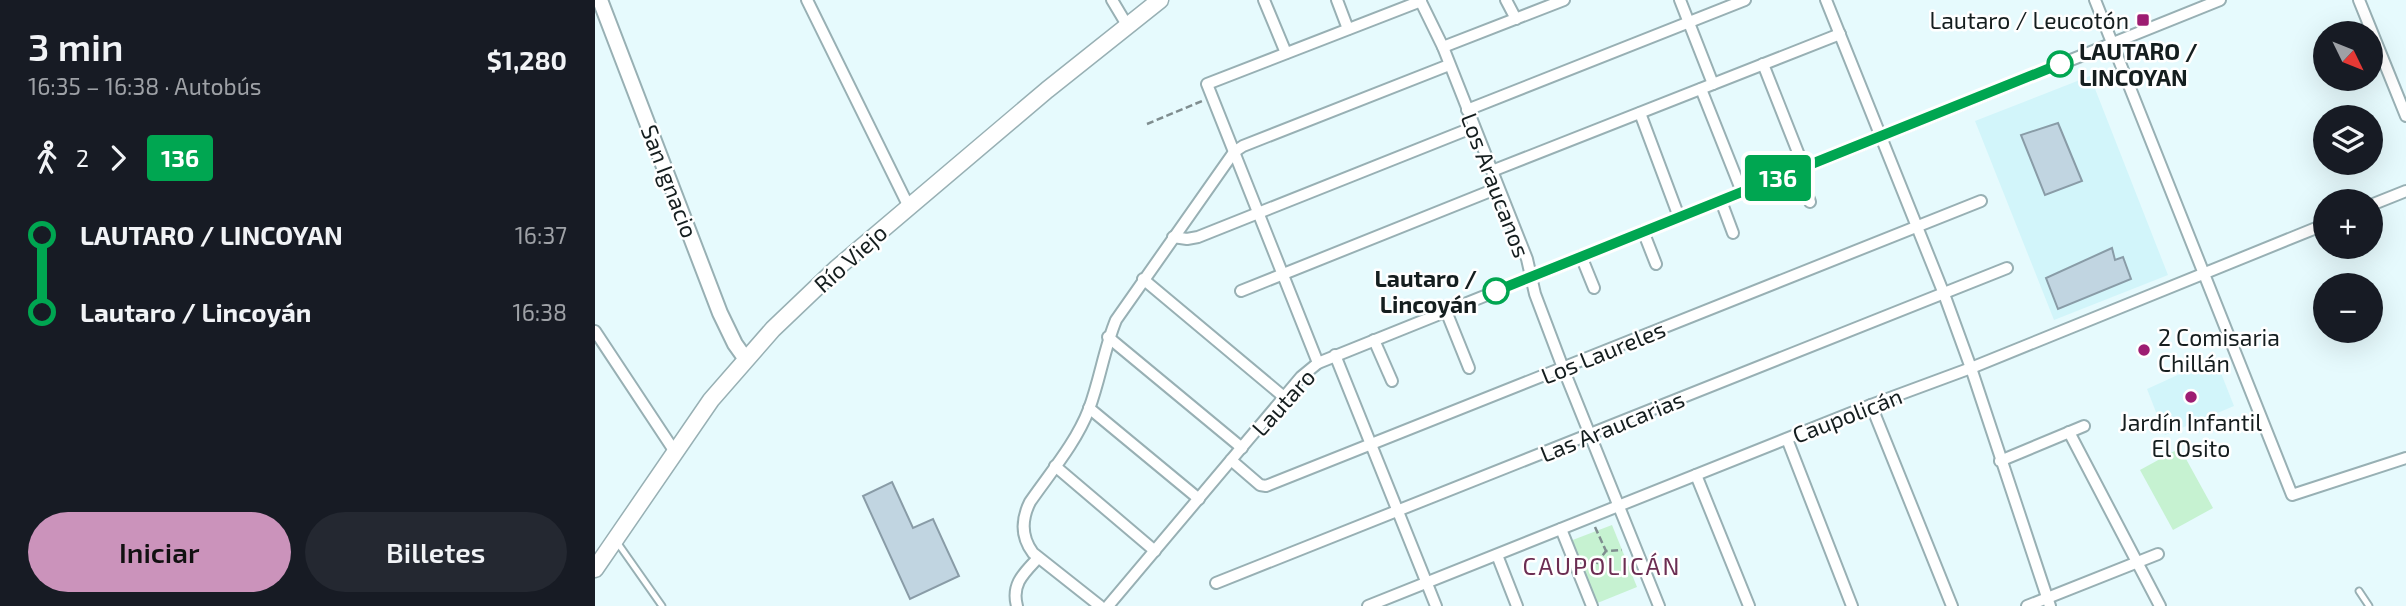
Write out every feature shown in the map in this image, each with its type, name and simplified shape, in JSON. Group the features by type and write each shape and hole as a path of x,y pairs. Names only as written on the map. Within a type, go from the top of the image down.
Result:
{"main road":[{"name":"Río Viejo","path":"595,569 711,400 745,358 837,268 1047,90 1160,0"}],"street":[{"name":"San Ignacio","path":"600,0 720,313 745,358"},
{"path":"807,0 909,207"},
{"path":"1112,0 1127,25"},
{"path":"1264,0 1286,53"},
{"path":"1337,0 1349,29"},
{"path":"1506,0 1516,19"},
{"path":"1443,47 1564,0"},
{"path":"1680,0 1713,84"},
{"path":"1467,110 1745,0"},
{"path":"1826,0 1944,294 2049,602"},
{"path":"2095,0 2292,495 2406,458"},
{"name":"Lautaro","path":"1108,606 1301,377 1318,363 2221,0"},
{"path":"2359,0 2406,116"},
{"path":"1318,363 1207,84 1421,1"},
{"name":"Los Araucanos","path":"1421,1 1443,47 1527,259 1535,294 1563,368 1659,606"},
{"path":"1492,171 1840,34"},
{"path":"1763,64 1799,155 1803,183 1810,202"},
{"path":"1100,606 1038,558 1026,541 1024,519 1030,502 1077,432 1089,408 1108,337 1116,320 1234,152 1243,145 1449,65"},
{"path":"1701,89 1742,192"},
{"path":"1640,113 1679,217"},
{"path":"1173,237 1192,239 1474,127"},
{"path":"1241,291 1498,188"},
{"path":"2383,200 2406,191"},
{"path":"1721,201 1733,233"},
{"name":"Los Laureles","path":"1231,460 1262,486 1266,486 1981,201"},
{"name":"Caupolicán","path":"1368,606 1871,405 1971,368 2313,228"},
{"path":"1643,232 1656,264"},
{"path":"1581,256 1594,288"},
{"name":"Las Araucarias","path":"1216,583 2007,268"},
{"path":"1143,279 1284,397"},
{"path":"1446,311 1469,368"},
{"path":"595,331 675,452"},
{"path":"1108,337 1242,448"},
{"path":"1374,340 1392,381"},
{"path":"1335,355 1436,606"},
{"path":"1871,405 1952,606"},
{"path":"1089,408 1199,499"},
{"path":"2000,461 2084,426"},
{"path":"2069,432 2160,606"},
{"path":"1787,439 1852,606"},
{"path":"1055,466 1155,551"},
{"path":"1696,475 1749,606"},
{"path":"1561,529 1592,606"},
{"path":"2027,606 2049,602 2158,554"},
{"path":"1497,555 1517,606"},
{"path":"1017,606 1014,593 1018,580 1038,558"}],"lane":[{"path":"615,539 662,606"},
{"path":"2359,590 2369,606"}],"path":[{"path":"1147,124 1212,97"},
{"path":"1591,517 1606,551"},
{"path":"1583,582 1606,551 1636,549"}],"shaded area":[{"path":"2090,76 2168,275 2054,320 1975,121"},
{"name":"Jardín Infantil El Osito","path":"2215,358 2234,406 2165,435 2147,389"}],"green space":[{"path":"2180,448 2213,508 2173,530 2140,470"},
{"path":"1612,525 1637,587 1595,604 1570,541"}],"building":[{"path":"2058,123 2082,181 2045,195 2021,135"},
{"path":"2112,248 2115,260 2123,257 2131,279 2058,309 2046,278"},
{"path":"892,482 913,528 933,519 959,576 910,599 863,496"}],"bus line":[{"name":"136","path":"1496,291 2060,64"}],"place":[{"name":"Lautaro / Leucotón","path":"2143,20"},
{"name":"LAUTARO / LINCOYAN","path":"2060,64"},
{"name":"Lautaro / Lincoyán","path":"1496,291"},
{"name":"2 Comisaria Chillán","path":"2144,350"},
{"name":"Jardín Infantil El Osito","path":"2191,397"}],"district":[{"name":"CAUPOLICÁN","path":"1602,565"}]}
